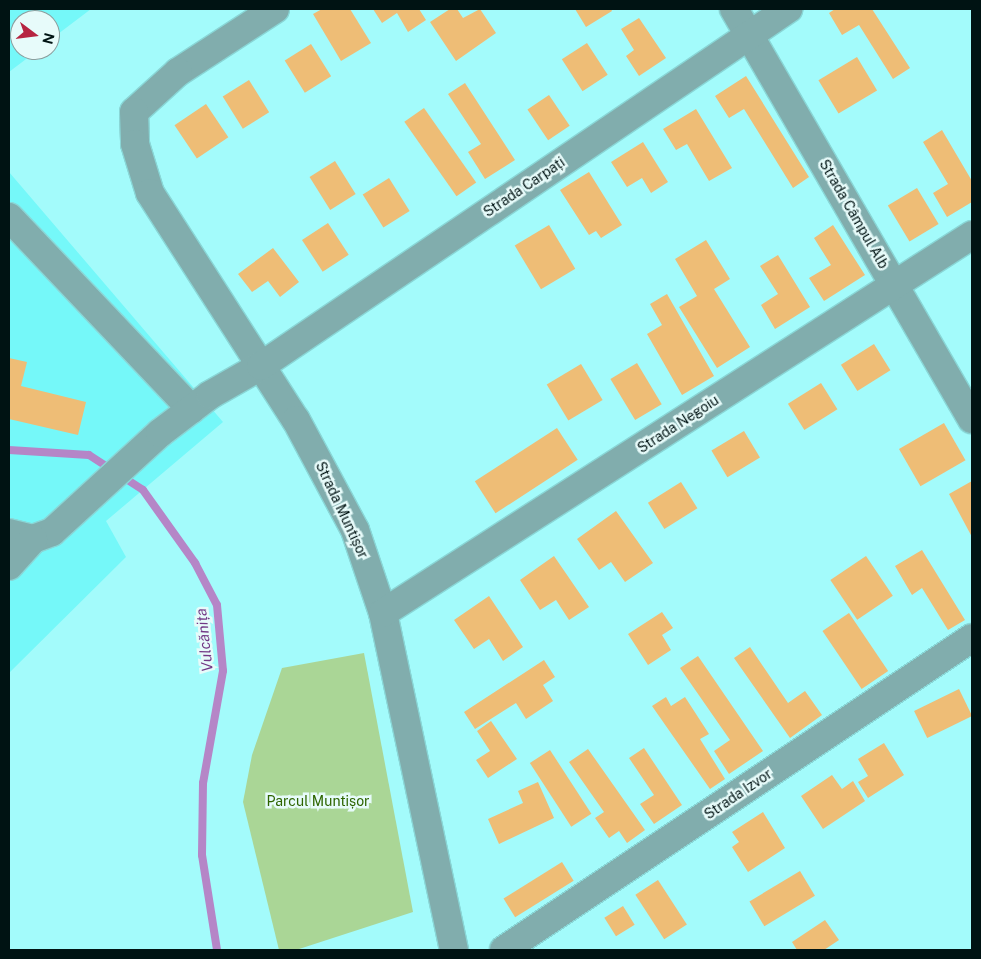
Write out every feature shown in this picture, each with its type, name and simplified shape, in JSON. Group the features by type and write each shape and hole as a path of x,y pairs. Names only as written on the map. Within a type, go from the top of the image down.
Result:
{"street":[{"name":"Strada Muntișor","path":"275,9 178,72 134,112 135,144 150,193 261,366 334,486 383,613 454,950"},
{"name":"Strada Câmpul Alb","path":"734,9 972,419"},
{"name":"Strada Carpați","path":"21,536 52,532 191,409 261,366 788,9"},
{"path":"9,217 191,409"},
{"name":"Strada Negoiu","path":"383,613 896,286 972,235"},
{"path":"9,566 21,536"},
{"name":"Strada Izvor","path":"504,950 972,638"}],"shaded area":[{"path":"9,9 91,9 60,32 60,10 10,10 10,60 25,60 9,72"},
{"path":"9,172 223,422 106,521 126,557 9,673"}],"green space":[{"name":"Parcul Muntișor","path":"364,653 413,912 296,950 279,950 243,802 252,755 282,668"}],"building":[{"path":"322,9 350,9 371,43 341,61 313,14"},
{"path":"373,9 419,9 426,20 408,32 397,13 382,23"},
{"path":"450,9 457,9 463,18 480,9 496,33 456,61 430,22"},
{"path":"575,9 611,9 612,11 586,27"},
{"path":"835,9 872,9 910,68 893,79 859,25 842,35 829,13"},
{"path":"639,18 666,58 639,76 626,56 634,50 621,29"},
{"path":"587,43 608,75 583,91 562,59"},
{"path":"311,44 331,76 305,93 285,60"},
{"path":"857,57 877,90 839,114 818,80"},
{"path":"746,76 809,177 793,188 744,109 729,118 715,96"},
{"path":"249,80 269,112 243,129 223,96"},
{"path":"465,83 515,160 485,179 468,152 481,144 448,94"},
{"path":"549,95 570,126 548,140 527,110"},
{"path":"206,104 228,137 197,158 174,125"},
{"path":"424,108 476,183 457,196 404,122"},
{"path":"696,109 732,168 709,181 687,144 676,150 663,129"},
{"path":"942,130 972,181 972,202 947,217 933,193 948,184 923,142"},
{"path":"643,142 668,182 651,193 642,178 627,187 611,162"},
{"path":"335,161 356,194 330,210 310,177"},
{"path":"589,172 622,225 601,238 596,231 589,235 560,190"},
{"path":"389,178 410,211 383,228 363,194"},
{"path":"917,188 939,224 909,242 888,206"},
{"path":"328,223 349,255 323,272 302,240"},
{"path":"549,225 575,269 541,289 515,246"},
{"path":"833,225 865,275 824,301 809,278 831,265 814,238"},
{"path":"706,240 730,279 714,289 750,347 717,368 679,307 697,296 675,259"},
{"path":"273,248 299,282 280,297 268,281 252,292 238,274"},
{"path":"778,255 810,307 775,329 761,305 778,294 760,266"},
{"path":"667,294 714,376 682,395 647,334 662,325 650,304"},
{"path":"874,344 890,370 857,391 841,365"},
{"path":"9,358 27,362 21,386 86,402 78,435 9,419"},
{"path":"637,363 662,404 635,420 610,379"},
{"path":"581,364 603,400 568,421 547,385"},
{"path":"821,383 837,409 804,430 788,404"},
{"path":"944,423 966,460 920,486 899,449"},
{"path":"557,428 578,460 496,513 475,481"},
{"path":"744,431 760,458 727,477 711,451"},
{"path":"972,481 972,537 949,494"},
{"path":"681,482 697,508 664,529 648,503"},
{"path":"616,511 653,563 625,582 611,562 599,570 577,539"},
{"path":"922,550 965,620 948,630 922,588 912,595 895,566"},
{"path":"554,556 589,607 569,620 556,600 540,610 520,580"},
{"path":"866,556 893,596 857,620 830,580"},
{"path":"489,596 523,647 503,661 489,639 474,649 454,620"},
{"path":"662,612 673,628 662,635 671,650 648,665 628,634"},
{"path":"849,613 888,671 862,689 822,631"},
{"path":"750,647 788,703 805,691 822,715 790,738 734,658"},
{"path":"698,656 763,751 729,774 714,751 730,740 680,668"},
{"path":"544,660 555,677 543,685 553,701 526,719 516,703 475,729 464,712"},
{"path":"959,689 972,716 927,738 914,711"},
{"path":"666,697 671,706 685,697 709,734 700,739 725,779 710,789 652,706"},
{"path":"491,721 517,759 488,778 476,760 490,751 477,731"},
{"path":"884,743 904,775 868,798 858,782 868,776 858,759"},
{"path":"644,748 682,805 654,824 640,804 654,795 629,758"},
{"path":"588,749 645,830 627,843 619,831 609,838 595,818 604,812 569,762"},
{"path":"550,750 591,814 571,827 530,763"},
{"path":"832,775 842,789 853,781 865,801 823,829 801,796"},
{"path":"538,782 554,818 499,844 488,819 523,803 518,791"},
{"path":"763,812 785,848 748,872 732,847 739,842 732,832"},
{"path":"562,862 574,881 515,917 503,899"},
{"path":"800,871 815,896 764,926 749,901"},
{"path":"658,880 687,924 664,939 635,895"},
{"path":"623,906 635,925 616,936 604,918"},
{"path":"825,920 839,940 824,950 797,950 792,942"}],"waterway":[{"name":"Vulcănița","path":"9,450 89,455 143,490 195,563 217,605 223,671 203,783 202,855 217,950"}]}
